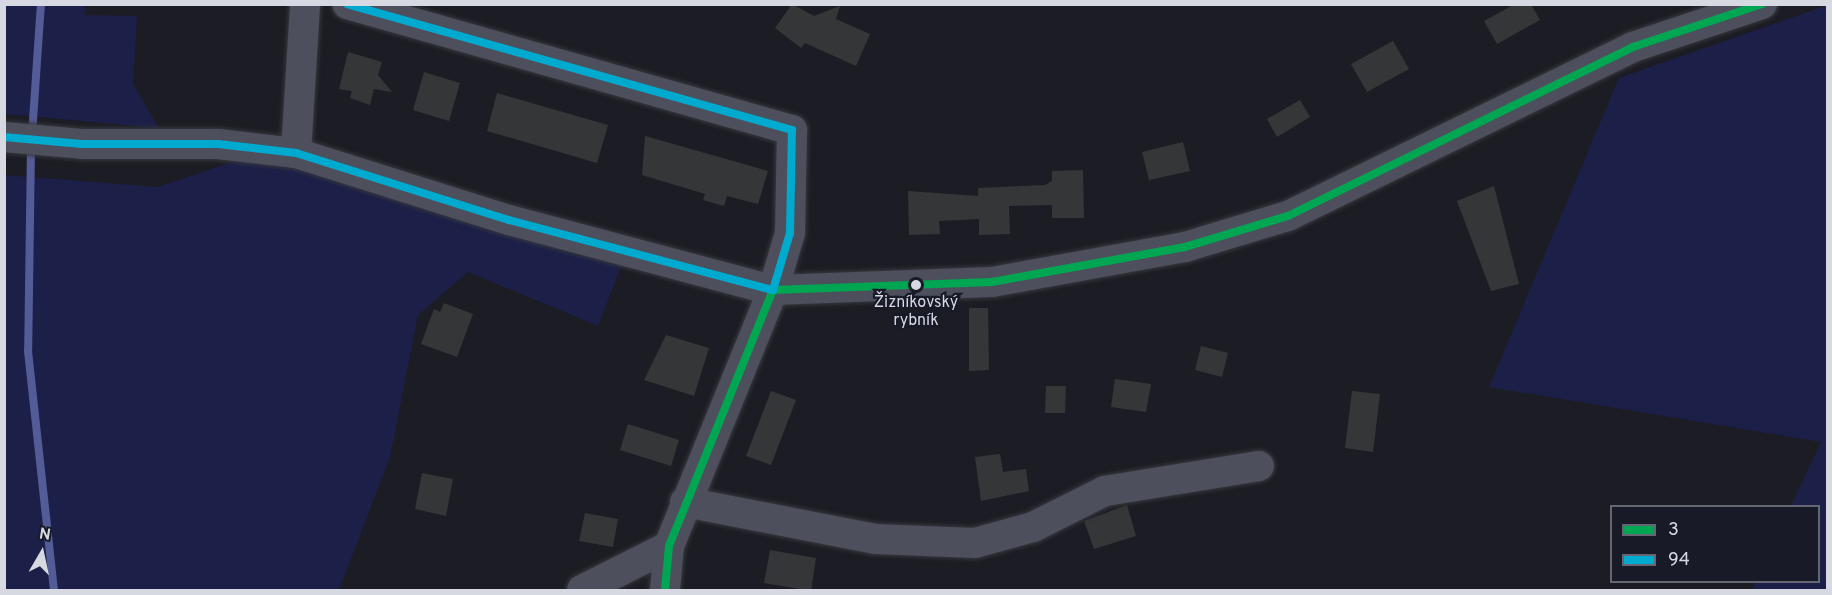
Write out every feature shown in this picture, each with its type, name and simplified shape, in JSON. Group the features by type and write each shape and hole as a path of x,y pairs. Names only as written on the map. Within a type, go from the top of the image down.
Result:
{"street":[{"path":"296,153 305,4"},
{"path":"347,4 792,130 790,233 773,290 669,546 665,591"},
{"path":"4,137 218,144 296,153 509,220 773,290 992,282 1185,247 1287,216 1633,47 1762,4"},
{"path":"685,502 875,538 975,543 1033,527 1105,491 1259,466"},
{"path":"582,591 669,546"}],"shaded area":[{"path":"4,5 86,5 84,15 137,16 133,84 159,128 5,114"},
{"path":"1828,5 1827,590 1752,590 1756,583 1820,583 1820,505 1791,505 1821,442 1489,387 1619,78"},
{"path":"258,153 625,256 598,326 468,272 418,315 390,457 339,590 5,590 4,175 158,187"}],"building":[{"path":"792,4 814,16 840,6 836,19 870,34 856,66 805,43 801,48 775,28"},
{"path":"1515,4 1531,4 1540,20 1497,44 1484,21"},
{"path":"1393,41 1409,69 1367,92 1351,64"},
{"path":"348,52 382,62 378,75 392,92 374,89 370,105 350,98 352,91 339,89"},
{"path":"424,72 460,83 449,121 413,110"},
{"path":"497,93 608,125 597,163 487,131"},
{"path":"1300,100 1310,117 1277,137 1267,119"},
{"path":"645,136 768,171 758,204 727,196 724,206 703,200 705,194 642,175"},
{"path":"1183,142 1190,171 1149,180 1142,152"},
{"path":"1083,170 1084,218 1052,218 1052,205 1009,206 1010,234 979,235 979,219 939,221 940,234 909,235 908,191 978,196 978,188 1045,185 1052,181 1052,171"},
{"path":"1494,186 1519,284 1491,291 1457,201"},
{"path":"444,303 473,314 457,357 421,344 434,309 440,312"},
{"path":"969,308 988,308 989,370 969,371"},
{"path":"666,335 709,348 694,396 644,380"},
{"path":"1201,346 1228,353 1222,377 1195,370"},
{"path":"1115,379 1151,384 1146,412 1111,407"},
{"path":"1046,386 1066,386 1065,413 1045,413"},
{"path":"771,391 796,400 771,465 746,456"},
{"path":"1352,391 1380,394 1373,452 1345,448"},
{"path":"628,424 679,440 671,466 620,450"},
{"path":"1000,454 1003,472 1026,469 1029,491 981,501 975,457"},
{"path":"422,473 453,479 446,516 415,509"},
{"path":"1127,505 1136,536 1094,549 1084,521"},
{"path":"585,513 618,519 613,547 579,541"},
{"path":"770,550 816,558 811,591 764,583"}],"waterway":[{"path":"32,135 41,4"},
{"path":"31,147 28,351 54,590"}],"transit line":[{"name":"94","path":"4,137 82,144 218,144 296,153 509,220 773,290 790,233 792,130 347,4"},
{"name":"3","path":"665,590 669,546 773,290 992,282 1185,247 1288,216 1633,47 1762,4"}],"place":[{"name":"Žizníkovský rybník","path":"916,285"}]}
